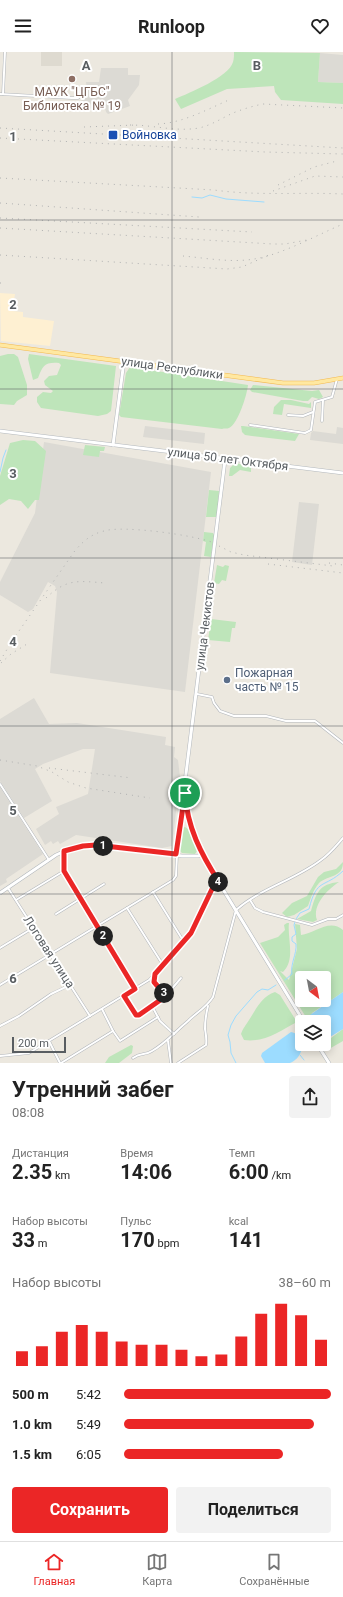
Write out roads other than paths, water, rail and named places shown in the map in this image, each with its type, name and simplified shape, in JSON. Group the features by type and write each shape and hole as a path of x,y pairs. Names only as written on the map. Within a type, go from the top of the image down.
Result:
{"main road":[{"name":"улица Республики","path":"0,346 124,361 283,383 305,384 343,378"},
{"path":"113,445 124,361"},
{"name":"улица 50 лет Октября","path":"0,431 225,460 343,473"},
{"name":"улица Чекистов","path":"185,793 225,460"},
{"path":"185,793 189,824 202,855 300,1015"},
{"path":"176,854 185,793"},
{"path":"180,825 183,823 189,824"},
{"path":"0,893 64,851 83,846 96,845 176,854 202,855"},
{"path":"321,1051 329,1063"}],"street":[{"path":"4,94 5,52"},
{"path":"0,94 78,98 84,94"},
{"path":"250,425 305,432 311,430 312,412 315,402 332,397 336,388 337,379"},
{"path":"322,421 323,400"},
{"path":"288,415 303,416 312,412"},
{"path":"197,694 212,697 214,703 220,710 234,716 266,716 286,721 315,721 343,743"},
{"path":"0,784 49,860"},
{"path":"132,1058 138,1054 148,1054 168,1041 188,1021 208,1006 213,998 236,910 262,892 320,862 343,838"},
{"path":"64,851 64,871 135,989"},
{"path":"0,985 173,880 176,876 176,854"},
{"path":"16,900 64,871"},
{"path":"0,1056 29,1053 124,996 155,974 191,933 213,887 219,882"},
{"path":"56,914 104,884"},
{"name":"Логовая улица","path":"8,888 90,1016"},
{"path":"153,892 184,942"},
{"path":"250,900 255,908 263,912 312,925 328,919 336,919 343,915"},
{"path":"127,908 163,966"},
{"path":"0,948 34,928"},
{"path":"155,974 154,982 166,996"},
{"path":"124,996 136,1015 139,1015 166,996 181,978"},
{"path":"0,1026 19,1016 51,994 70,985"},
{"path":"152,1006 160,1021 174,1034"},
{"path":"178,1063 206,1045 208,1038 206,1030 206,1017 208,1006"},
{"path":"102,1009 120,1041 158,1017"},
{"path":"49,1041 61,1063 113,1031"},
{"path":"168,1041 171,1063"}],"water":[{"path":"343,992 343,1029 331,1036 331,1015 310,1015 321,1007 331,1007 331,1000"},
{"path":"291,1032 295,1034 295,1051 301,1051 299,1056 290,1063 265,1063 261,1056 262,1053"}],"waterway":[{"path":"192,197 202,198 210,195 226,199 264,202"},
{"path":"0,472 6,450"},
{"path":"296,919 300,913 309,909 318,888 343,871"},
{"path":"285,980 292,974 292,966 296,948 296,944 292,941 292,937 296,934 294,925 295,922"},
{"path":"236,1063 231,1053 228,1035 231,1025 236,1016 257,992 262,989 268,990 276,985"},
{"path":"300,1055 304,1060"}],"railway":[{"path":"158,124 186,118 231,99"},
{"path":"130,125 173,129 199,128 229,115 263,104 343,108"},
{"path":"84,127 136,125"},
{"path":"0,128 343,148"},
{"path":"0,138 265,152 343,154"},
{"path":"278,185 314,167 337,161"},
{"path":"273,191 315,176 343,177"},
{"path":"0,178 246,193 343,194"},
{"path":"0,203 199,217"},
{"path":"0,218 252,232"},
{"path":"183,256 227,260 245,260 265,257 287,249 343,224"},
{"path":"0,228 273,244 285,244 307,240"},
{"path":"0,255 227,269 242,267 269,255"},
{"path":"0,661 12,641 74,552 91,536 99,532 113,529 126,529 176,534 214,543"},
{"path":"219,546 231,552 244,555 333,566"},
{"path":"329,563 343,565"},
{"path":"268,564 343,573"},
{"path":"46,598 60,587 74,582 105,583"},
{"path":"1,663 11,654 27,644"},
{"path":"0,760 37,766 52,772 68,782 86,788 150,798"},
{"path":"49,768 132,778"}],"place":[{"name":"МАУК \"ЦГБС\" Библиотека № 19","path":"72,79"},
{"name":"Войновка","path":"113,135"},
{"name":"Пожарная часть № 15","path":"227,680"}]}
